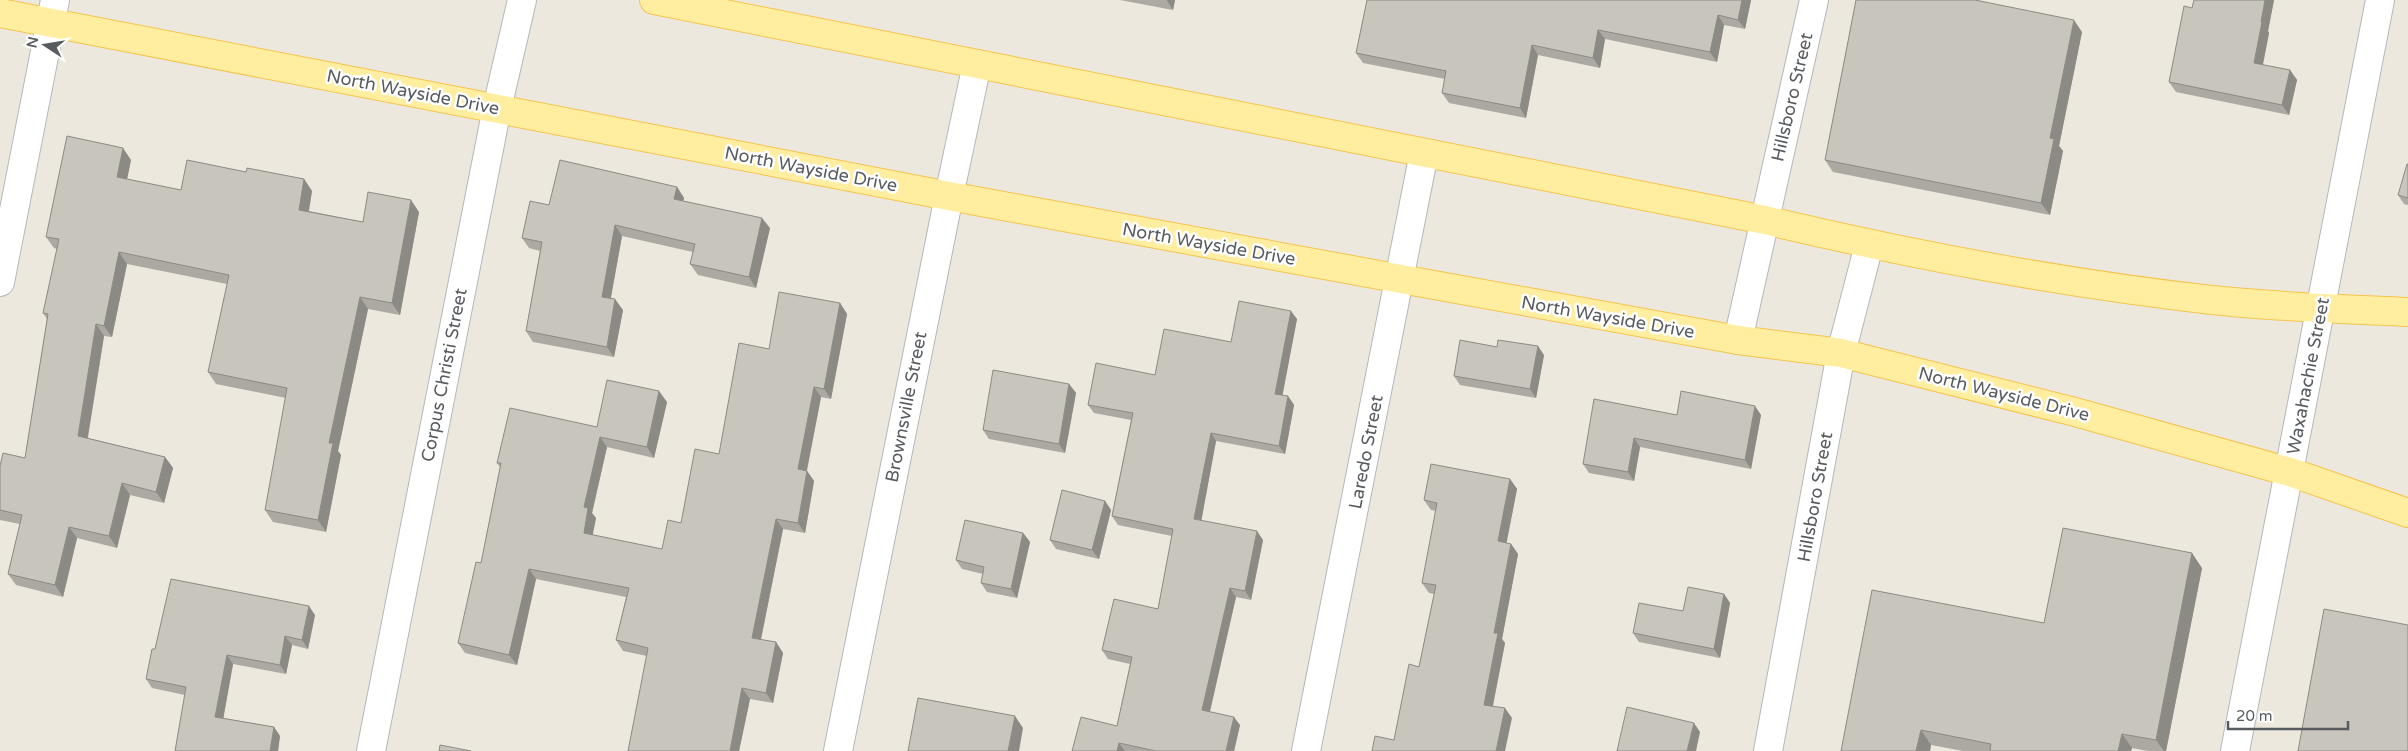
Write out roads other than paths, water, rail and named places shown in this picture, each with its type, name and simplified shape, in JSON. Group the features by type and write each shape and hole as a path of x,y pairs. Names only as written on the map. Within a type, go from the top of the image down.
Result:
{"main road":[{"path":"654,0 1764,220 1869,245 2080,281 2212,300 2408,312"},
{"name":"North Wayside Drive","path":"0,13 53,12 497,108 949,196 1738,340 1841,353 2075,412 2290,472 2408,513"}],"street":[{"name":"Corpus Christi Street","path":"371,751 497,108 522,0"},
{"name":"Hillsboro Street","path":"1738,340 1814,0"},
{"name":"Waxahachie Street","path":"2235,751 2380,0"},
{"path":"0,282 53,12"},
{"name":"Brownsville Street","path":"838,751 977,64"},
{"name":"Laredo Street","path":"1306,751 1401,279 1424,154"},
{"name":"Hillsboro Street","path":"1768,751 1841,353 1869,245"}]}
